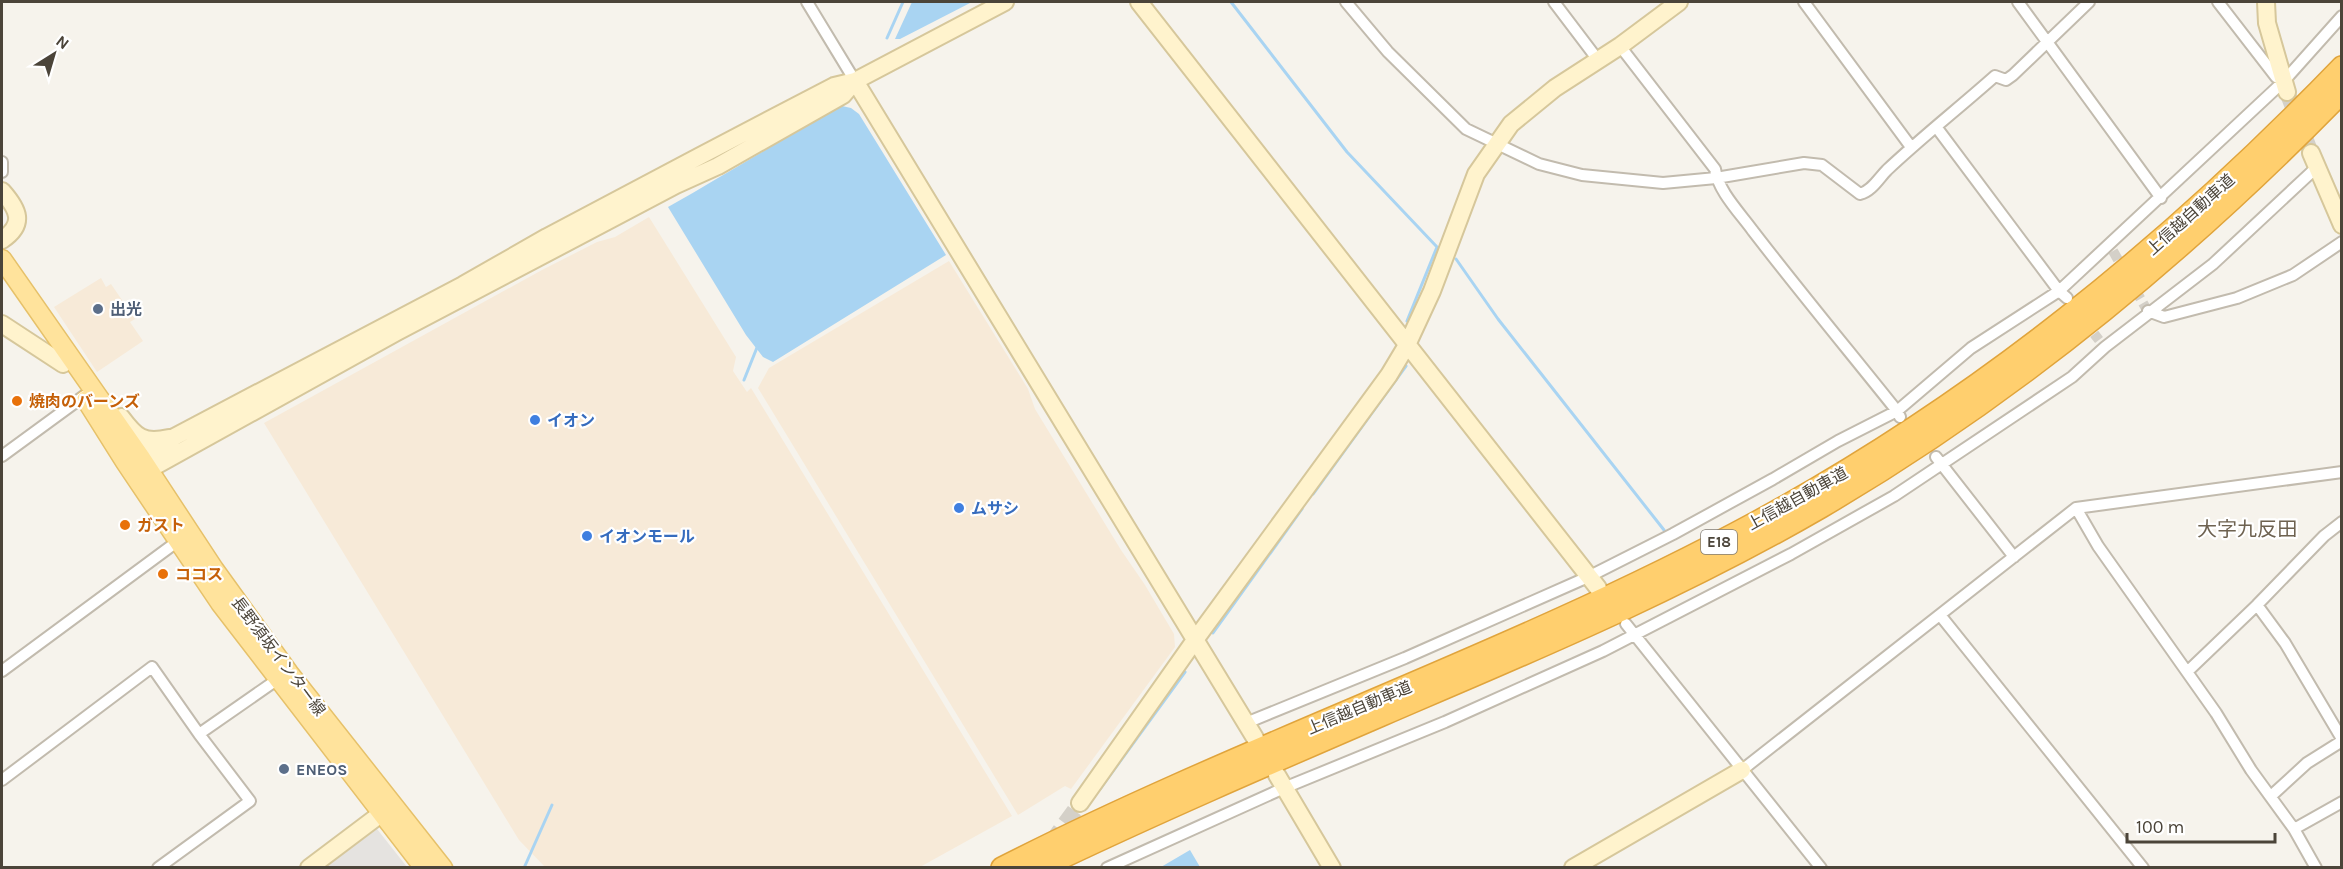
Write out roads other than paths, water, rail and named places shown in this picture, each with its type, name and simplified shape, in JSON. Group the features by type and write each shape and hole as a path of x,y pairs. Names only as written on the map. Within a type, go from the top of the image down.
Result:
{"highway":[{"name":"上信越自動車道","path":"1002,867 1153,796 1610,597 1755,523 1854,466 1943,409 2073,314 2205,201 2342,67"},
{"name":"上信越自動車道","path":"1040,867 1179,803 1614,614 1769,535 1865,481 1999,392 2092,321 2170,256 2232,200 2342,92"}],"main road":[{"name":"長野須坂インター線","path":"2,259 64,357 214,569 289,672 443,867"},
{"name":"長野須坂インター線","path":"2,279 64,357 84,396 140,466 178,541 220,603 424,867"}],"street":[{"path":"807,2 1250,731 1405,658 1593,582 1838,441 1899,414 1971,348 2063,295 2161,198 2285,87 2342,16"},
{"path":"140,466 176,436 462,285 699,156 834,86 855,81 1005,2"},
{"path":"1139,2 1593,582"},
{"path":"1346,2 1388,52 1466,129 1539,164 1582,175 1663,183 1716,178 1816,163 1822,165 1860,194 1868,191 1911,147 1937,128 1995,76 2006,80 2013,75 2089,2"},
{"path":"1554,2 1598,60"},
{"path":"1080,803 1195,640 1356,421 1407,345 1448,250 1476,174 1511,124 1555,88 1620,46 1679,2"},
{"path":"1804,2 1911,147"},
{"path":"2018,2 2048,40 2161,198"},
{"path":"2218,2 2285,87"},
{"path":"2266,2 2267,23 2285,87"},
{"path":"1620,46 1715,169 1716,178 1766,248 1899,414"},
{"path":"140,466 695,175 718,166 843,95 855,81"},
{"path":"1937,128 2063,295"},
{"path":"1107,867 1281,782 1445,722 1603,651 1791,554 1894,496 1940,461 2072,377 2102,344 2213,264 2314,160 2342,225"},
{"path":"2,162 2,172"},
{"path":"2,191 18,213 15,226 2,240"},
{"path":"2148,312 2164,317 2237,298 2293,275 2342,242"},
{"path":"2,324 64,357 96,381 137,436 148,441 156,441 176,436"},
{"path":"2,456 84,396"},
{"path":"1940,461 2014,557"},
{"path":"1573,867 1742,770 2076,508 2342,472"},
{"path":"2076,508 2098,546 2216,713 2251,771 2294,829 2316,867"},
{"path":"2187,672 2324,536 2342,522"},
{"path":"2,671 178,541"},
{"path":"2257,605 2285,643 2342,740 2307,763 2271,796"},
{"path":"1940,615 2143,867"},
{"path":"1626,624 1821,867"},
{"path":"2,780 152,667 250,801 158,867"},
{"path":"199,734 278,679"},
{"path":"1281,782 1332,867"},
{"path":"2294,829 2342,802"},
{"path":"309,867 382,813"}],"water":[{"path":"912,2 972,2 900,39 895,39"},
{"path":"842,106 851,108 859,114 946,255 773,362 763,357 746,335 668,207"},
{"path":"1190,850 1200,867 1161,867"}],"waterway":[{"path":"887,38 903,2"},
{"path":"1231,2 1347,152 1437,247 1407,321"},
{"path":"1456,259 1498,319 1664,530"},
{"path":"744,380 758,345"},
{"path":"1313,494 1406,366"},
{"path":"1213,633 1302,509"},
{"path":"1100,789 1185,672"},
{"path":"524,868 552,805"}],"tunnel":[{"path":"2287,92 2311,153"},
{"path":"2113,251 2147,310"},
{"path":"2085,322 2099,340"},
{"path":"1051,843 1080,803"}],"place":[{"name":"出光","path":"98,309"},
{"name":"焼肉のバーンズ","path":"17,401"},
{"name":"イオン","path":"535,420"},
{"name":"ムサシ","path":"959,508"},
{"name":"ガスト","path":"125,525"},
{"name":"イオンモール","path":"587,536"},
{"name":"ココス","path":"163,574"},
{"name":"ENEOS","path":"284,769"}],"district":[{"name":"大字九反田","path":"2247,529"}]}
